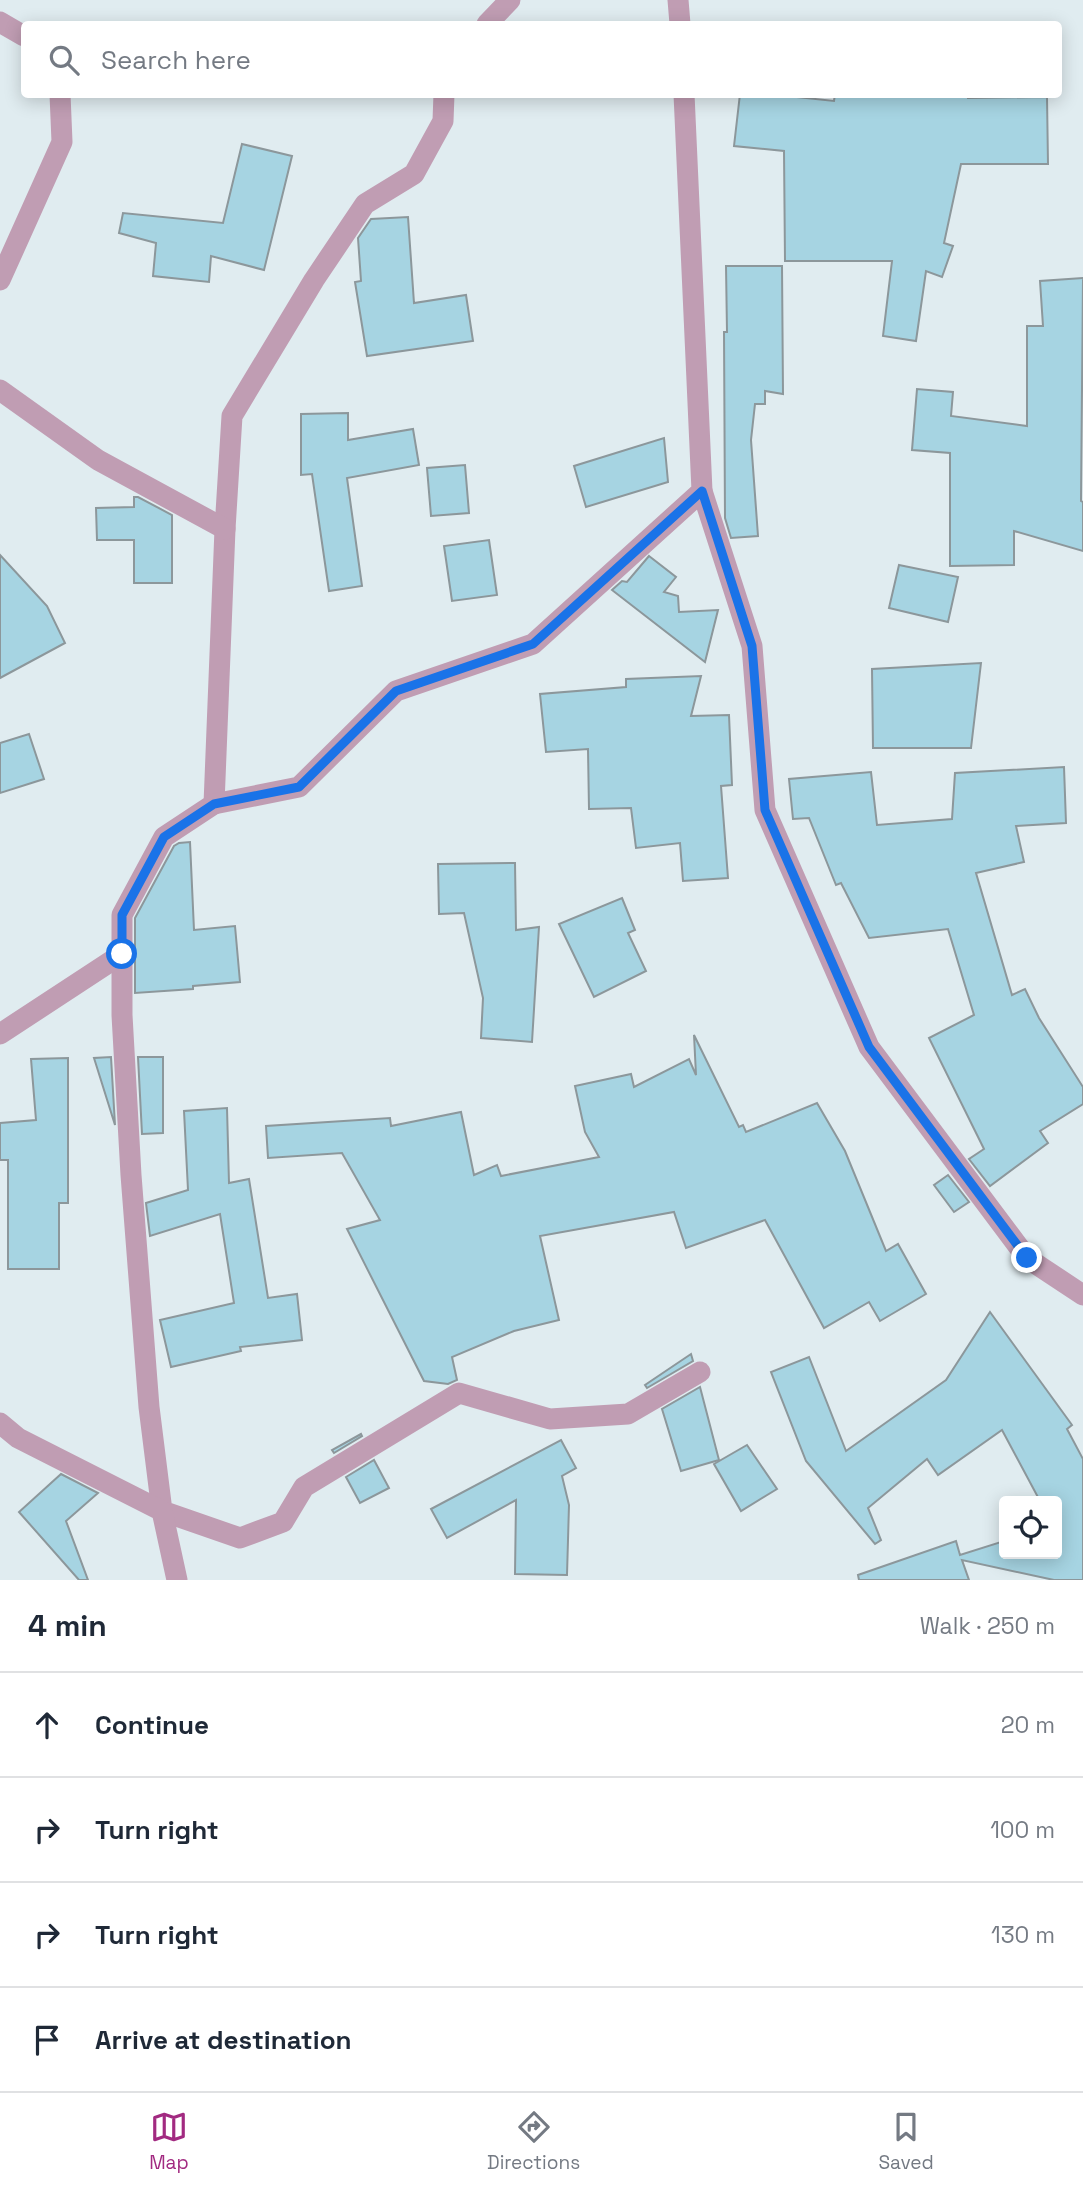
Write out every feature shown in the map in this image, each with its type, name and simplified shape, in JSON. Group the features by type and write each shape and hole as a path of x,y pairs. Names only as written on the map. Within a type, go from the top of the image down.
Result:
{"street":[{"path":"490,21 510,0"},
{"path":"678,0 680,21"},
{"path":"0,22 21,34"},
{"path":"0,279 62,142 60,98"},
{"path":"214,804 232,416 314,280 365,204 414,174 443,121 444,98"},
{"path":"684,98 702,491 752,646 765,810 869,1047 1027,1258 1083,1295"},
{"path":"0,390 97,460 225,529"},
{"path":"177,1580 162,1511 149,1407 122,1015 122,915 164,837 214,804 299,787 396,691 533,644 702,491"},
{"path":"0,1034 122,954"},
{"path":"0,1423 18,1438 162,1511 240,1538 283,1522 304,1487 459,1392 550,1419 628,1414 700,1372"}],"building":[{"path":"740,98 806,98 834,101 834,98 1047,98 1048,164 961,164 944,243 953,246 942,277 926,271 916,341 883,336 892,261 785,261 784,151 734,146"},
{"path":"242,144 292,156 264,270 211,256 209,282 153,276 156,243 119,233 123,213 223,223"},
{"path":"408,217 414,303 466,295 473,341 367,356 355,282 361,281 358,238 371,219"},
{"path":"726,266 782,266 783,394 765,391 765,404 755,404 751,440 758,536 731,538 725,518"},
{"path":"1083,278 1083,551 1014,531 1014,565 950,566 950,453 912,450 917,389 953,392 951,416 1027,426 1027,326 1043,326 1040,281"},
{"path":"348,413 348,440 413,429 419,465 347,478 362,586 329,591 312,474 301,475 301,414"},
{"path":"664,438 668,482 586,507 574,466"},
{"path":"465,465 469,513 431,516 427,468"},
{"path":"134,497 172,515 172,583 134,583 134,540 97,540 96,508 134,507"},
{"path":"489,540 497,595 452,601 444,546"},
{"path":"0,555 47,606 65,643 0,678"},
{"path":"649,556 676,577 664,592 678,596 679,612 718,610 705,662 612,590 622,581 627,582"},
{"path":"899,565 958,577 948,622 889,608"},
{"path":"981,663 971,748 873,748 872,669"},
{"path":"701,676 691,716 729,715 732,785 721,786 728,878 683,881 680,843 636,848 631,808 589,809 588,749 546,752 540,694 626,687 626,679"},
{"path":"29,734 44,779 0,793 0,743"},
{"path":"1064,767 1066,823 1016,826 1024,862 976,873 1012,995 1025,989 1039,1018 1083,1087 1083,1104 1040,1131 1048,1143 990,1186 969,1159 984,1149 929,1038 974,1015 948,929 869,938 841,883 836,885 809,818 793,819 789,779 871,772 877,825 952,819 955,773"},
{"path":"190,842 194,930 235,926 240,982 135,993 135,918 174,846"},
{"path":"515,863 516,930 539,927 532,1042 481,1038 483,998 464,913 439,914 438,864"},
{"path":"622,898 635,930 628,933 646,971 594,997 559,924"},
{"path":"694,1035 739,1127 743,1125 746,1132 817,1103 845,1151 886,1251 898,1244 926,1294 880,1321 869,1302 824,1328 765,1220 686,1248 674,1212 540,1236 559,1320 514,1331 452,1357 457,1380 448,1384 424,1381 347,1229 380,1220 342,1153 268,1158 266,1126 390,1118 391,1126 461,1112 474,1175 497,1165 501,1176 599,1157 585,1132 575,1086 631,1074 634,1087 689,1059 696,1075"},
{"path":"111,1057 115,1125 94,1058"},
{"path":"138,1057 163,1057 163,1133 142,1134"},
{"path":"68,1058 68,1203 59,1203 59,1269 8,1269 8,1160 0,1160 0,1123 36,1120 31,1059"},
{"path":"227,1108 229,1183 249,1179 268,1298 297,1294 302,1340 240,1347 241,1351 171,1367 160,1320 234,1303 220,1214 150,1236 146,1203 188,1190 184,1111"},
{"path":"948,1175 969,1202 954,1212 934,1185"},
{"path":"990,1312 1072,1425 1067,1429 1083,1459 1083,1580 1054,1580 962,1560 969,1580 859,1580 858,1575 956,1541 960,1555 999,1543 999,1559 1062,1559 1062,1496 1037,1496 1002,1430 938,1475 927,1459 868,1508 881,1540 875,1544 806,1461 771,1372 809,1357 846,1451 946,1380"},
{"path":"691,1354 693,1361 647,1388 645,1385"},
{"path":"700,1387 719,1460 681,1471 662,1409"},
{"path":"361,1434 362,1436 334,1453 332,1450"},
{"path":"561,1440 576,1468 562,1476 569,1505 567,1575 515,1574 516,1500 447,1538 431,1509"},
{"path":"747,1445 777,1489 741,1511 714,1464"},
{"path":"374,1460 389,1488 360,1503 346,1477"},
{"path":"61,1474 98,1493 66,1521 88,1580 79,1580 19,1512"}],"route":[{"path":"122,954 122,915 164,837 214,804 299,787 396,691 533,644 702,491 752,646 765,810 869,1047 1027,1258"}]}
